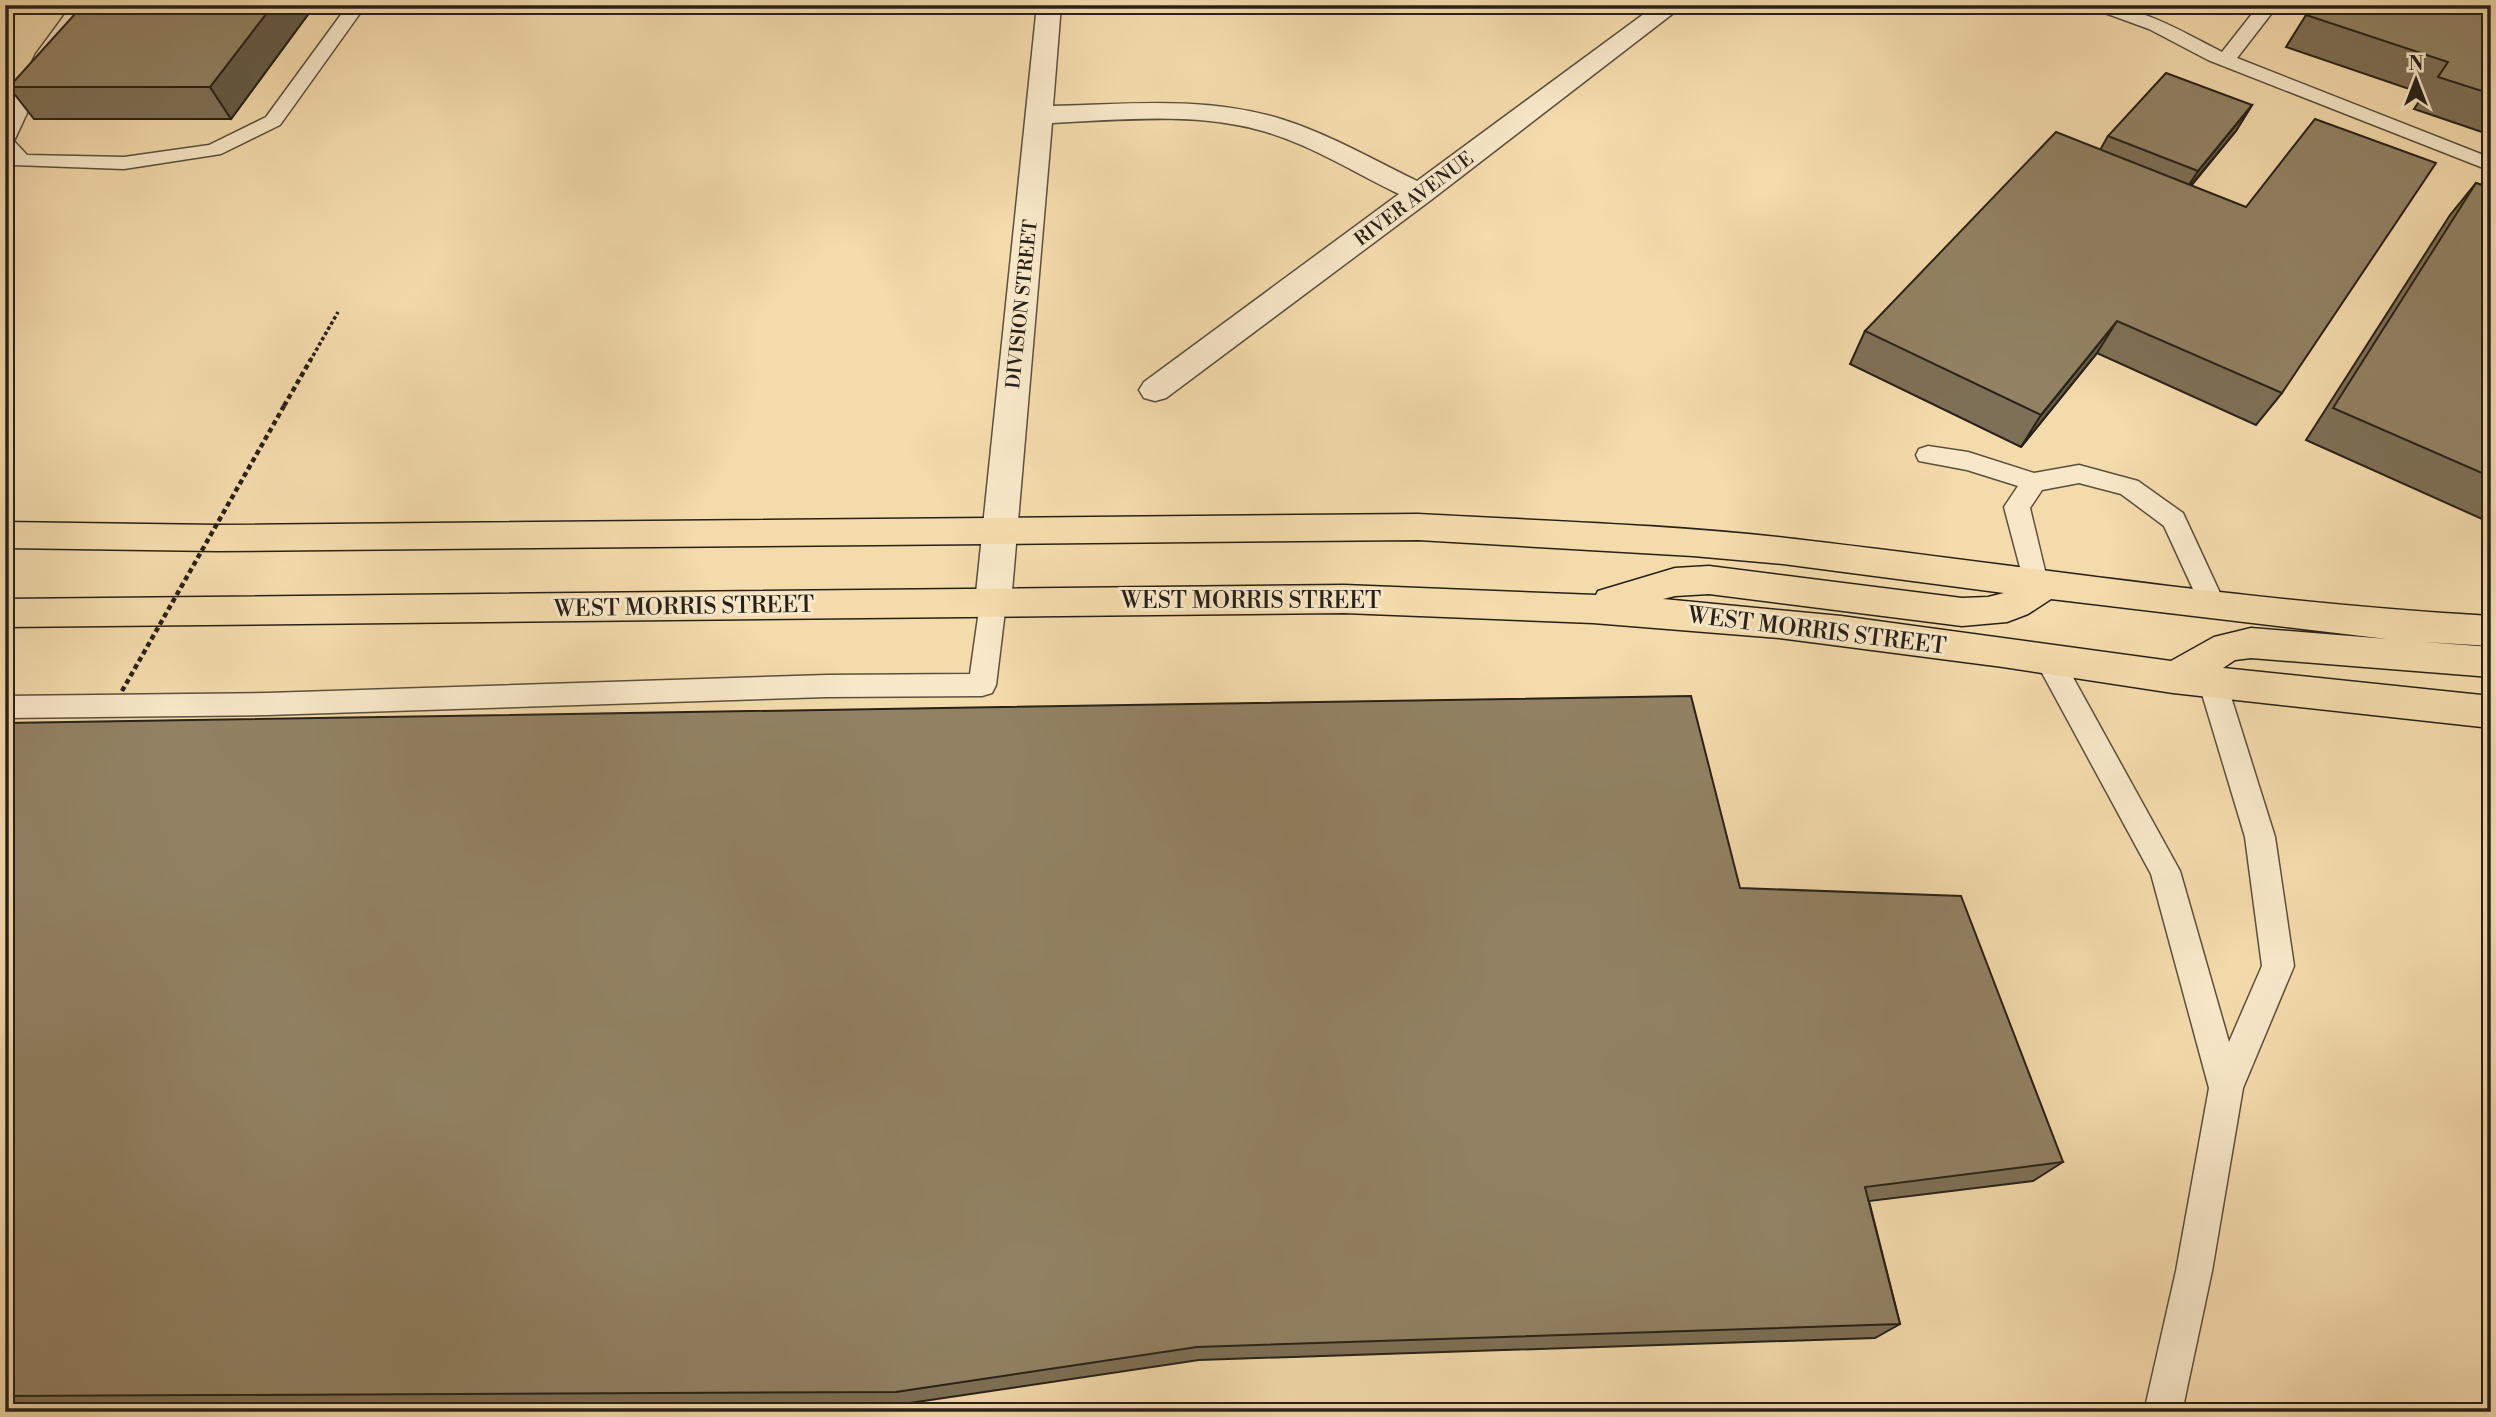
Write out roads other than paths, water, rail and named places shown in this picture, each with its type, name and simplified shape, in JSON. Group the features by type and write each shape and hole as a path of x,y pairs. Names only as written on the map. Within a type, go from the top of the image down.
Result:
{"main road":[{"path":"5,535 257,538 1000,529 1431,528 1770,549 2213,606 2402,626 2491,631"},
{"path":"1589,608 1675,582 1709,580 1962,612 1992,613 2017,604 2040,583"},
{"name":"WEST MORRIS STREET","path":"5,614 1344,599 1589,608 1842,631 2213,684 2389,704 2491,712"},
{"path":"2173,678 2227,647 2251,643 2491,662"}],"street":[{"name":"DIVISION STREET","path":"993,603 1049,5"},
{"name":"RIVER AVENUE","path":"1155,390 1672,5"},
{"path":"1039,115 1177,112 1233,116 1269,124 1300,136 1421,194"}],"lane":[{"path":"81,5 45,54 5,141 21,161 124,163 214,150 273,121 357,5"},
{"path":"2101,5 2155,25 2225,60 2491,165"},
{"path":"2225,60 2269,5"},
{"path":"1928,455 1968,461 2034,482 2080,474 2129,487 2174,520 2213,606"},
{"path":"1968,461 2017,507 2040,583"},
{"path":"2017,507 2034,482"},
{"path":"5,707 267,704 827,686 982,685 993,603"},
{"path":"2049,660 2165,871 2226,1088"},
{"path":"2163,1412 2194,1271 2226,1088 2278,967 2260,837 2213,684"}]}
